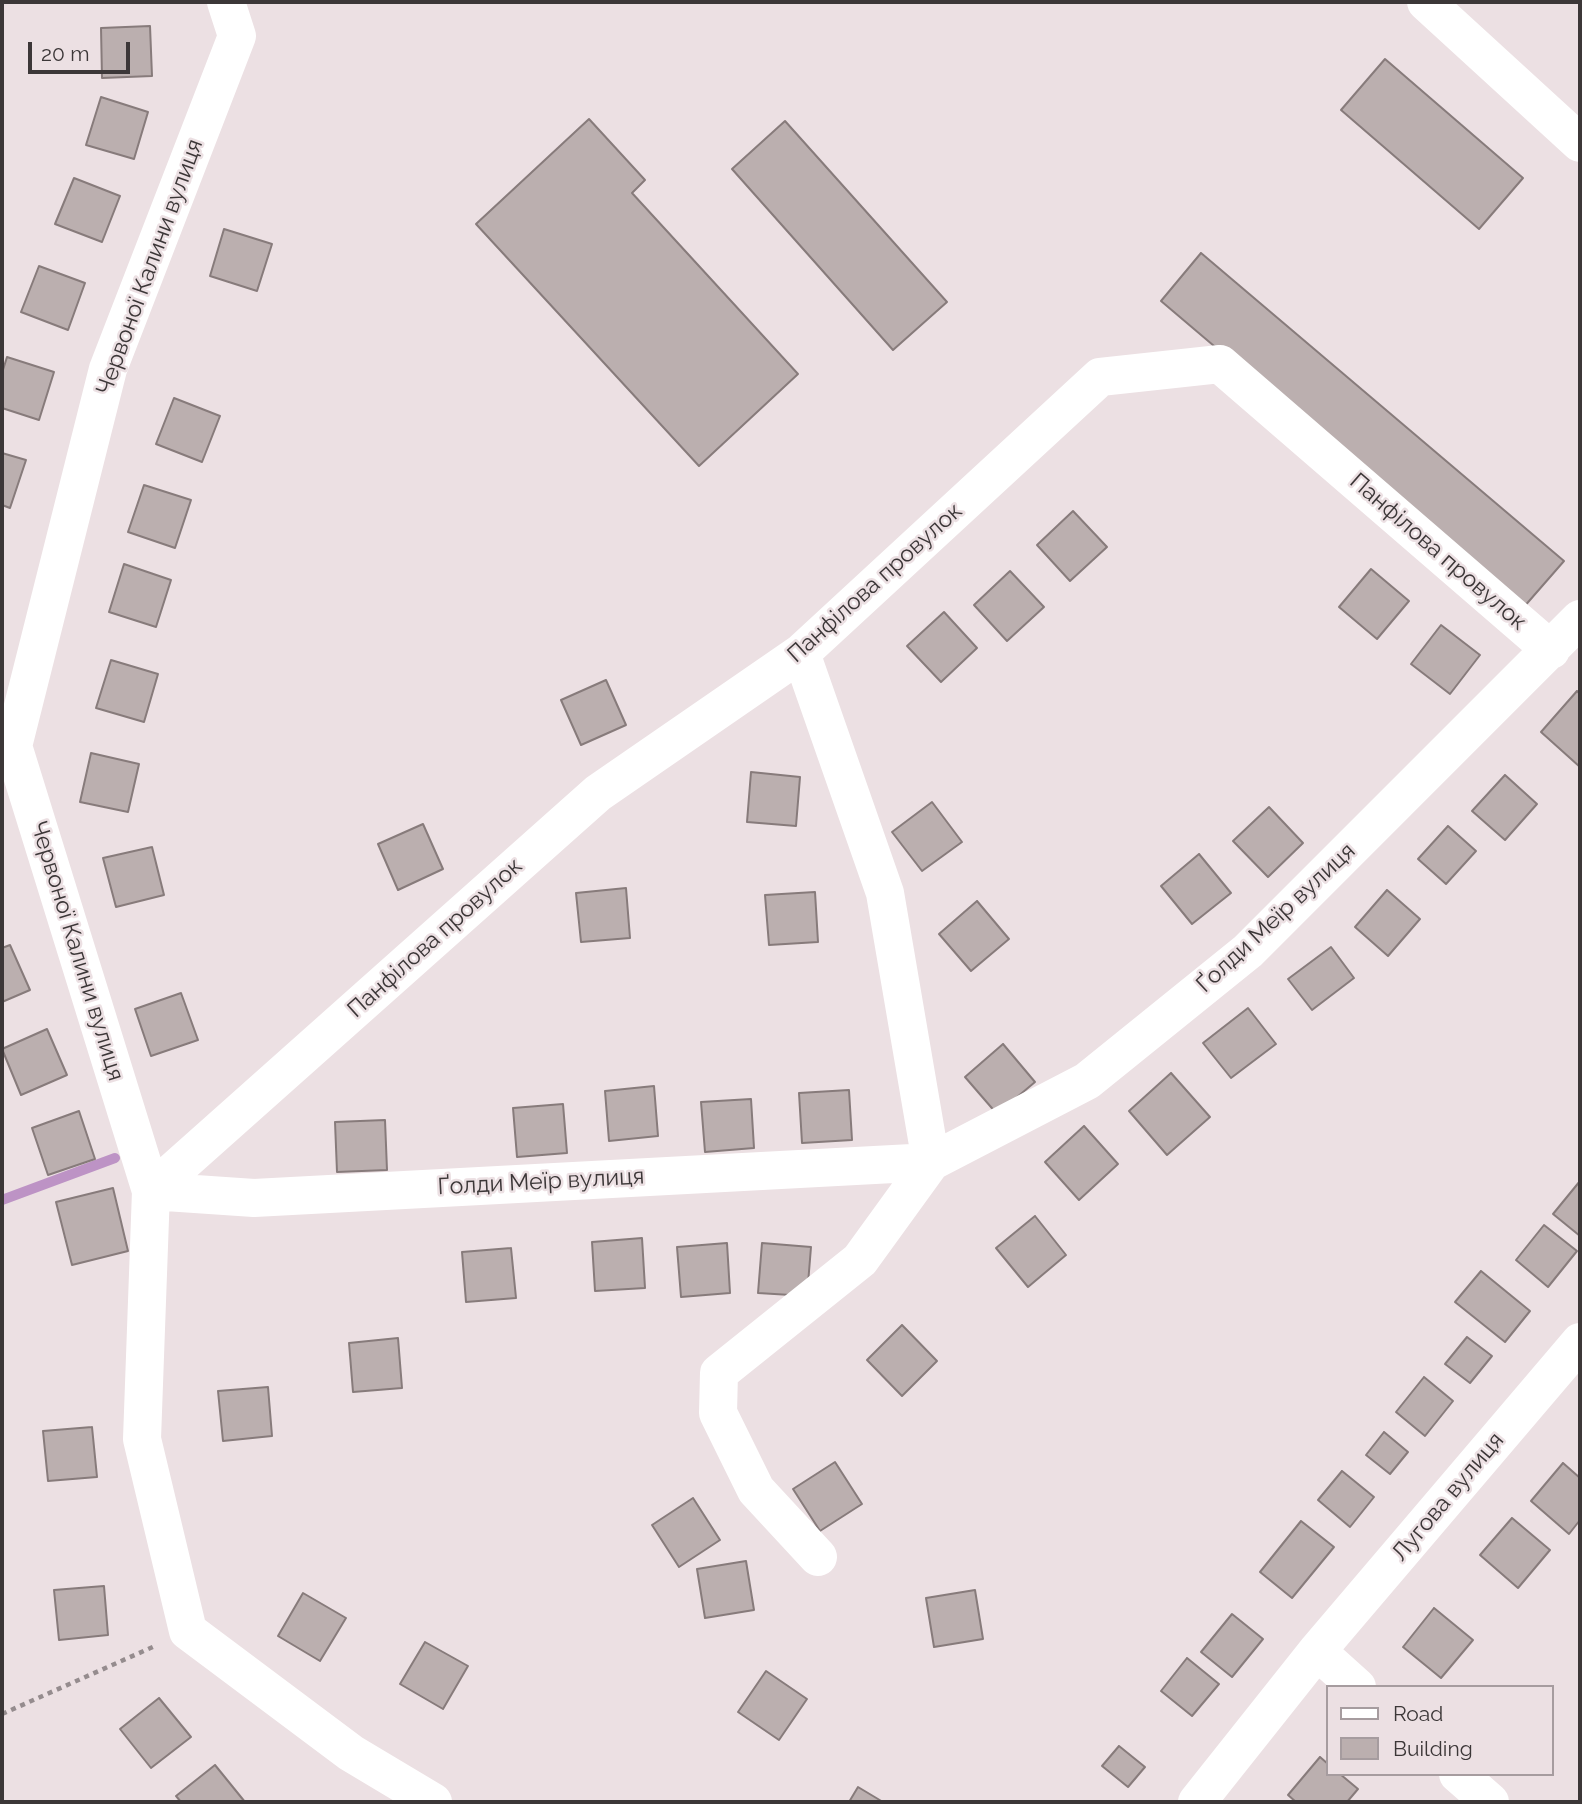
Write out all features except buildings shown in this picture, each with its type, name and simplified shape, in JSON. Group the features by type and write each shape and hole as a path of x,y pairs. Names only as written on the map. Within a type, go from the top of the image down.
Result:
{"street":[{"name":"Червоної Калини вулиця","path":"188,1631 142,1440 151,1191 13,746 108,369 237,36 226,2"},
{"path":"1426,2 1580,144"},
{"name":"Панфілова провулок","path":"151,1191 598,793 802,653 1100,377 1220,364 1551,650"},
{"name":"Ґолди Меїр вулиця","path":"151,1191 254,1198 930,1162 1087,1081 1248,951 1580,619"},
{"path":"802,653 885,893 930,1162"},
{"name":"Ґолди Меїр вулиця","path":"818,1557 756,1490 718,1413 719,1373 860,1260 930,1162"},
{"name":"Лугова вулиця","path":"1197,1802 1317,1651 1580,1342"},
{"path":"188,1631 351,1753 433,1802"},
{"path":"1317,1651 1355,1685"},
{"path":"1460,1776 1490,1802"}],"path":[{"path":"2,1714 188,1631"}],"waterway":[{"path":"2,1200 115,1158"}]}
